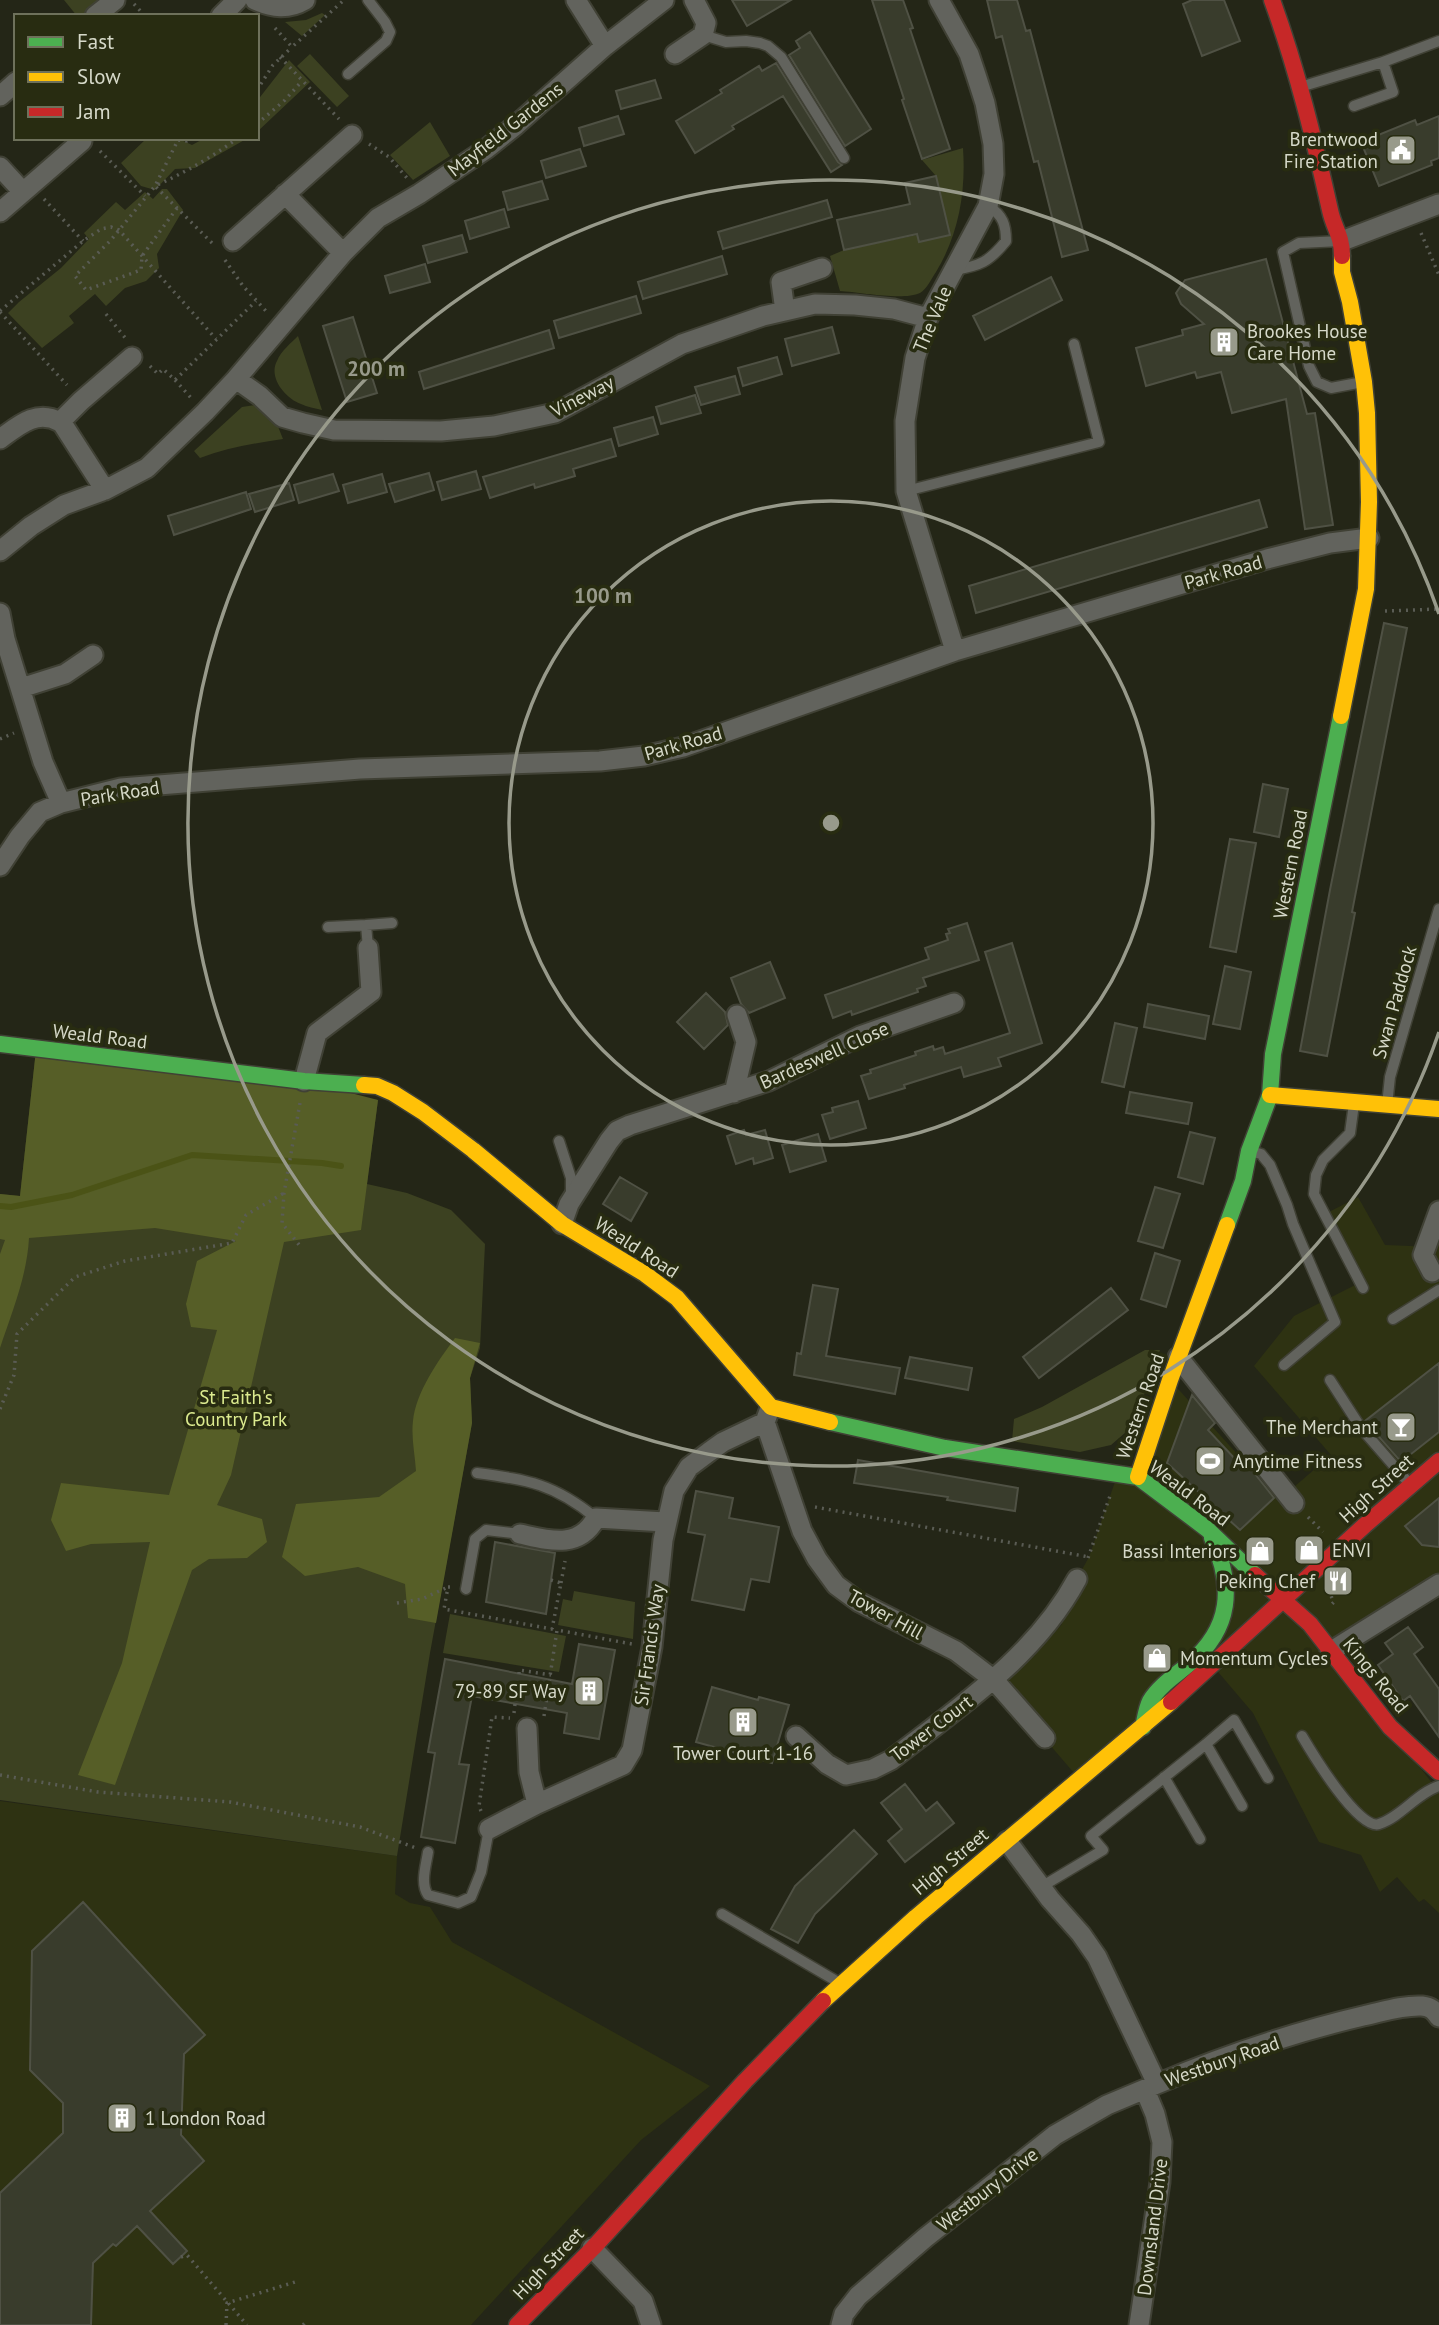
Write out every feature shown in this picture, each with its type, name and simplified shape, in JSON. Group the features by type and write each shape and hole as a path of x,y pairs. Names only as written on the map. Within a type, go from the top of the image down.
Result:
{"street":[{"path":"98,14 115,0"},
{"path":"223,14 237,0"},
{"path":"255,0 281,8 295,6 305,0"},
{"path":"576,0 605,46"},
{"name":"Mayfield Gardens","path":"0,551 31,526 64,505 105,490 146,468 236,379 343,253 379,218 486,149 605,46 664,0"},
{"path":"675,54 703,35 706,23 694,0"},
{"name":"The Vale","path":"939,0 969,54 985,103 993,144 994,174 988,206 928,318 908,389 905,421 906,491 955,651"},
{"name":"Western Road","path":"1138,1477 1178,1357 1243,1181 1249,1151 1270,1095 1273,1054 1362,612 1368,538 1368,452 1364,382 1342,272 1342,241 1332,220 1316,146 1272,0"},
{"path":"0,96 14,84"},
{"path":"227,247 352,135"},
{"path":"0,212 82,141"},
{"path":"0,167 27,188"},
{"path":"285,194 343,253"},
{"path":"1342,241 1439,204"},
{"path":"785,311 781,282 822,268"},
{"name":"Vineway","path":"236,379 260,396 282,417 334,430 441,431 494,426 555,413 682,344 763,316 815,304 855,304 894,309 928,318"},
{"path":"0,439 27,419 44,416 60,422 135,354"},
{"path":"60,420 105,490"},
{"name":"Park Road","path":"0,866 20,836 40,813 61,803 121,788 360,769 600,761 643,756 683,747 955,651 1267,559 1330,543 1368,538"},
{"path":"0,613 5,639 43,762 61,803"},
{"path":"21,688 65,674 93,655"},
{"path":"304,1081 317,1033 372,992 368,948"},
{"name":"Bardeswell Close","path":"562,1224 569,1204 608,1140 617,1131 769,1082 860,1036 954,1003"},
{"name":"Bardeswell Close","path":"734,1093 746,1042 737,1015"},
{"name":"Weald Road","path":"0,1044 304,1081 377,1086 423,1112 562,1224 645,1274 677,1298 768,1415 833,1423 946,1448 1138,1477 1207,1529 1283,1602"},
{"path":"1270,1095 1439,1109"},
{"path":"1437,1281 1423,1255 1439,1211"},
{"path":"1178,1357 1294,1503"},
{"name":"Tower Hill","path":"768,1415 802,1531 817,1559 836,1585 859,1602 956,1651 994,1680 1045,1738"},
{"name":"Sir Francis Way","path":"489,1829 623,1765 632,1750 652,1647 666,1522 674,1491 689,1467 723,1442 768,1415"},
{"name":"High Street","path":"517,2325 592,2248 749,2074 841,1984 912,1920 1143,1727 1283,1602 1333,1553 1439,1461"},
{"path":"520,1534 564,1542 584,1532 596,1518 666,1522"},
{"path":"1143,1727 1152,1698 1206,1648 1223,1619 1228,1593 1227,1580 1221,1557 1207,1529"},
{"path":"994,1680 1025,1650 1077,1579"},
{"path":"1331,1652 1439,1584"},
{"name":"Kings Road","path":"1283,1602 1310,1624 1390,1727 1439,1772"},
{"name":"Tower Court","path":"796,1736 838,1772 846,1775 860,1773 891,1760 994,1680"},
{"path":"527,1728 527,1756 537,1804"},
{"name":"Westbury Road","path":"1007,1841 1097,1958 1151,2087 1204,2065 1350,2019 1404,2007 1423,2006 1434,2010 1439,2017"},
{"name":"Westbury Drive","path":"841,2325 844,2314 858,2296 1005,2174 1055,2136 1107,2105 1151,2087"},
{"name":"Downsland Drive","path":"1139,2325 1160,2182 1162,2142 1151,2087"},
{"path":"592,2248 643,2301 651,2325"}],"lane":[{"path":"348,74 386,41 390,32 368,0"},
{"path":"703,35 726,42 760,43 781,57 844,158"},
{"path":"1299,87 1383,62 1439,41"},
{"path":"1354,106 1393,92 1383,62"},
{"path":"954,270 978,266 994,255 1006,241 1006,224 996,211 988,206"},
{"path":"1342,241 1299,243 1283,252 1308,366 1317,382 1331,388 1364,382"},
{"path":"906,491 1099,442 1074,344"},
{"name":"Swan Paddock","path":"1387,1105 1390,1077 1439,909"},
{"path":"328,927 392,923"},
{"path":"366,925 368,948"},
{"path":"1354,1103 1350,1133 1323,1160 1316,1175 1314,1194 1363,1288"},
{"path":"559,1141 571,1178 569,1204"},
{"path":"1249,1151 1261,1154 1270,1165 1335,1322 1284,1365"},
{"path":"1393,1319 1437,1281"},
{"path":"1330,1380 1361,1428 1411,1485"},
{"path":"477,1472 517,1478 552,1488 596,1518"},
{"path":"467,1589 475,1539 486,1530 520,1534"},
{"path":"1041,1887 1102,1850 1091,1836 1234,1720 1268,1778"},
{"path":"1302,1736 1324,1771 1354,1809 1372,1825 1380,1824 1417,1800 1430,1788 1439,1786"},
{"path":"1206,1744 1242,1806"},
{"path":"1164,1777 1200,1839"},
{"path":"428,1852 425,1892 460,1902 471,1897 481,1872 489,1829"},
{"path":"722,1914 841,1984"}],"path":[{"path":"130,0 143,14"},
{"path":"259,87 280,57 292,47"},
{"path":"280,57 352,135 388,157 419,194"},
{"path":"259,122 302,81"},
{"path":"177,140 155,186 75,276 86,290 141,270 142,256 177,208"},
{"path":"155,186 235,140"},
{"path":"82,141 100,151 145,197"},
{"path":"155,186 177,208 227,247 230,269 280,325"},
{"path":"27,188 83,241"},
{"path":"1414,214 1439,275"},
{"path":"81,401 0,312 83,241 101,229 111,227 118,230 216,339"},
{"path":"106,314 135,354 158,374 163,369 174,380 256,301"},
{"path":"1362,612 1439,609"},
{"path":"296,1124 284,1193 282,1223 300,1246"},
{"path":"0,1409 14,1376 17,1334 75,1277 125,1261 232,1243 246,1215 284,1193"},
{"path":"1077,1579 1088,1557 1118,1473"},
{"path":"792,1503 1088,1557"},
{"path":"1294,1503 1329,1538"},
{"path":"527,1728 542,1728 551,1675 561,1583 551,1580"},
{"path":"448,1587 444,1609 652,1647"},
{"path":"397,1603 422,1599 448,1587 467,1589"},
{"path":"519,1674 519,1671 551,1675"},
{"path":"489,1829 479,1806 492,1717 513,1718 515,1704"},
{"path":"0,1775 98,1792 230,1802 360,1827 428,1852"},
{"path":"181,2257 187,2255 247,2325"},
{"path":"227,2303 295,2282"},
{"path":"226,2325 227,2303"}],"shaded area":[{"path":"1358,1197 1385,1245 1435,1247 1439,1237 1439,1584 1331,1652 1439,1792 1439,1913 1424,1899 1419,1902 1397,1877 1380,1892 1361,1855 1319,1842 1253,1713 1213,1666 1080,1780 994,1680 1025,1650 1033,1657 1062,1624 1053,1615 1089,1557 1118,1473 1137,1477 1170,1380 1279,1500 1331,1455 1254,1366 1294,1316 1365,1280 1329,1212"},
{"path":"0,1801 397,1856 395,1894 410,1903 430,1907 452,1942 710,2086 641,2140 471,2325 0,2325"}],"green space":[{"path":"64,0 105,0 88,14 75,14"},
{"path":"322,13 325,15 302,36 285,22 306,20"},
{"path":"310,54 349,96 337,107 297,66"},
{"path":"289,60 310,82 259,130 259,98"},
{"path":"430,122 450,156 413,180 390,155"},
{"path":"145,140 181,140 192,145 201,140 244,140 195,168 175,169 155,190 141,186 121,163"},
{"path":"963,148 962,197 955,228 944,258 925,289 920,293 903,296 840,291 830,256 844,250 917,235 919,242 949,235 936,176 922,160"},
{"path":"162,189 167,189 183,210 157,254 159,268 146,281 125,288 106,306 95,294 69,316 74,323 42,348 8,313 61,268 89,239 84,233 116,202 125,210 145,192 153,199"},
{"path":"298,336 322,410 295,401 284,392 276,380 275,367 279,357"},
{"path":"255,405 275,419 283,439 241,446 200,458 194,451 242,407"},
{"name":"St Faith's Country Park","path":"36,1050 378,1100 367,1184 407,1193 451,1210 485,1244 480,1348 470,1378 472,1423 430,1653 397,1856 0,1800 0,1194 20,1196"},
{"path":"36,1050 304,1081 378,1100 361,1230 284,1242 231,1475 217,1505 262,1519 267,1542 247,1558 209,1559 192,1570 115,1785 78,1775 122,1663 150,1542 91,1544 66,1551 51,1520 61,1483 169,1495 217,1330 191,1327 186,1304 197,1261 236,1241 155,1228 29,1238 22,1280 0,1348 0,1254 5,1240 0,1239 0,1194 20,1196"},
{"path":"455,1338 480,1343 470,1378 472,1423 436,1623 408,1618 405,1584 358,1567 305,1576 282,1557 296,1504 379,1497 416,1471 412,1433 418,1399"},
{"path":"1145,1350 1160,1350 1133,1426 1111,1445 1080,1452 1012,1441 1014,1419 1042,1407"},
{"path":"574,1591 635,1602 633,1639 558,1625 563,1599 572,1601"},
{"path":"450,1614 566,1636 559,1672 443,1653"}],"building":[{"path":"732,0 791,0 747,26"},
{"path":"872,0 903,0 950,149 922,159"},
{"path":"987,0 1017,0 1026,31 1030,30 1088,250 1062,257 1038,161 1034,162 1002,36 996,38"},
{"path":"1192,0 1224,0 1240,41 1202,56 1183,4"},
{"path":"810,32 871,129 845,146 789,55 800,48 796,41"},
{"path":"776,63 842,165 831,172 783,96 732,126 734,129 695,153 676,121 759,66 762,71"},
{"path":"655,80 661,98 621,109 616,91"},
{"path":"618,116 624,134 584,146 579,128"},
{"name":"Brentwood Fire Station","path":"1439,116 1439,158 1431,161 1432,165 1379,186 1361,142 1415,120 1417,125"},
{"path":"580,149 586,166 546,178 541,161"},
{"path":"936,176 950,235 919,242 917,234 844,250 837,220 910,204 905,183"},
{"path":"542,181 548,199 508,210 503,192"},
{"path":"827,200 832,217 723,249 718,232"},
{"path":"504,209 509,227 470,239 465,221"},
{"path":"462,235 467,252 428,263 423,246"},
{"path":"722,256 727,274 643,299 638,282"},
{"name":"Brookes House Care Home","path":"1266,259 1307,414 1315,413 1333,525 1305,529 1286,399 1232,413 1221,372 1197,378 1195,372 1146,386 1136,348 1183,335 1182,330 1204,324 1181,304 1176,293 1185,280"},
{"path":"425,264 430,282 390,293 385,276"},
{"path":"1051,277 1062,300 985,340 973,316"},
{"path":"636,296 641,313 559,338 554,321"},
{"path":"353,317 377,393 347,402 323,326"},
{"path":"832,327 839,353 792,366 785,339"},
{"path":"549,330 554,348 424,389 419,372"},
{"path":"777,357 782,374 743,386 738,368"},
{"path":"735,376 740,394 701,405 695,387"},
{"path":"695,395 701,413 661,424 656,407"},
{"path":"653,417 658,434 619,446 614,428"},
{"path":"611,439 616,456 573,469 575,476 535,488 534,484 490,498 483,477"},
{"path":"476,471 481,489 442,500 437,482"},
{"path":"429,473 434,490 395,502 389,484"},
{"path":"333,474 339,491 299,503 294,485"},
{"path":"382,474 387,492 348,503 343,485"},
{"path":"289,483 294,500 255,512 249,494"},
{"path":"246,492 251,509 174,535 168,516"},
{"path":"1259,500 1267,527 976,613 969,586"},
{"path":"1384,623 1407,628 1327,1056 1300,1051"},
{"path":"1263,784 1288,789 1279,837 1254,832"},
{"path":"1230,839 1256,843 1236,952 1210,947"},
{"path":"967,923 979,960 923,978 926,986 917,989 918,992 852,1015 851,1011 833,1018 825,995 929,959 925,948 948,940 948,929"},
{"path":"1012,943 1042,1043 998,1058 1001,1066 964,1077 961,1067 869,1099 861,1076 871,1073 870,1070 916,1055 915,1052 933,1046 934,1050 943,1047 945,1054 1010,1033 985,952"},
{"path":"770,962 785,998 749,1013 741,1004 731,978"},
{"path":"1225,966 1251,972 1240,1029 1213,1024"},
{"path":"706,993 725,1012 728,1025 704,1049 677,1022"},
{"path":"1148,1004 1209,1016 1205,1039 1144,1027"},
{"path":"1115,1023 1137,1028 1124,1087 1102,1082"},
{"path":"1130,1092 1192,1103 1188,1124 1126,1113"},
{"path":"858,1101 866,1128 830,1139 822,1115 833,1112 832,1108"},
{"path":"744,1130 746,1135 765,1130 773,1158 754,1164 753,1158 736,1164 727,1136"},
{"path":"1190,1132 1215,1138 1203,1184 1178,1177"},
{"path":"818,1134 826,1161 790,1172 782,1145"},
{"path":"620,1177 647,1193 631,1221 603,1204"},
{"path":"1155,1187 1180,1194 1163,1248 1138,1241"},
{"path":"1155,1253 1180,1261 1166,1307 1141,1299"},
{"path":"813,1285 838,1289 826,1356 900,1368 895,1394 794,1375 797,1353 801,1354"},
{"path":"1111,1288 1128,1310 1039,1378 1023,1357"},
{"path":"910,1357 972,1368 968,1390 905,1378"},
{"name":"The Merchant","path":"1439,1363 1439,1432 1401,1462 1365,1421"},
{"name":"Anytime Fitness","path":"1192,1395 1215,1423 1208,1430 1236,1460 1240,1455 1274,1498 1240,1530 1167,1463"},
{"path":"858,1460 1018,1488 1015,1511 947,1500 948,1497 854,1483"},
{"path":"696,1491 733,1498 729,1518 779,1527 769,1582 751,1579 744,1610 692,1600 705,1535 688,1532"},
{"path":"1439,1498 1439,1547 1422,1545 1405,1526"},
{"path":"495,1542 555,1553 546,1614 486,1602"},
{"path":"1408,1627 1423,1647 1414,1654 1439,1689 1439,1737 1410,1696 1403,1701 1378,1665 1393,1654 1385,1643"},
{"path":"579,1644 615,1650 599,1739 564,1733 567,1713 472,1696 459,1764 469,1765 455,1843 421,1837 435,1753 428,1752 445,1659 572,1684"},
{"name":"Tower Court 1-16","path":"712,1687 758,1700 759,1697 789,1705 772,1763 696,1742"},
{"path":"905,1784 926,1811 937,1802 954,1823 905,1862 888,1841 902,1829 881,1803"},
{"path":"854,1830 877,1854 815,1914 798,1943 771,1929 795,1886"},
{"name":"1 London Road","path":"83,1902 205,2035 184,2054 181,2135 204,2161 150,2211 187,2251 173,2264 137,2226 93,2263 91,2325 0,2325 0,2193 63,2133 63,2103 30,2070 32,1951"}],"waterway":[{"path":"0,1206 11,1207 72,1195 192,1155 341,1166"}],"traffic: fast":[{"path":"1227,1225 1243,1181 1249,1151 1270,1095 1273,1054 1341,716"},
{"path":"0,1044 304,1081 364,1085"},
{"path":"830,1422 945,1448 1138,1477 1207,1529 1255,1575"},
{"path":"1143,1727 1150,1701 1203,1650 1221,1621 1226,1589 1224,1573 1212,1538"}],"traffic: slow":[{"path":"1341,716 1366,589 1369,502 1364,382 1342,272 1342,256"},
{"path":"364,1085 377,1086 393,1093 423,1112 562,1224 645,1274 677,1298 771,1407 830,1422"},
{"path":"1270,1095 1439,1109"},
{"path":"1138,1477 1170,1380 1227,1225"},
{"path":"823,2001 916,1917 1171,1702"}],"traffic: jam":[{"path":"1272,0 1304,104 1341,243 1342,256"},
{"path":"1171,1702 1439,1461"},
{"path":"1255,1575 1310,1624 1390,1727 1439,1772"},
{"path":"517,2325 593,2248 745,2081 823,2001"}],"place":[{"name":"Brentwood Fire Station","path":"1401,150"},
{"name":"Brookes House Care Home","path":"1224,342"},
{"name":"The Merchant","path":"1401,1427"},
{"name":"Anytime Fitness","path":"1210,1461"},
{"name":"ENVI","path":"1309,1550"},
{"name":"Bassi Interiors","path":"1260,1551"},
{"name":"Peking Chef","path":"1338,1581"},
{"name":"Momentum Cycles","path":"1157,1658"},
{"name":"79-89 SF Way","path":"589,1691"},
{"name":"Tower Court 1-16","path":"743,1722"},
{"name":"1 London Road","path":"122,2118"}]}
